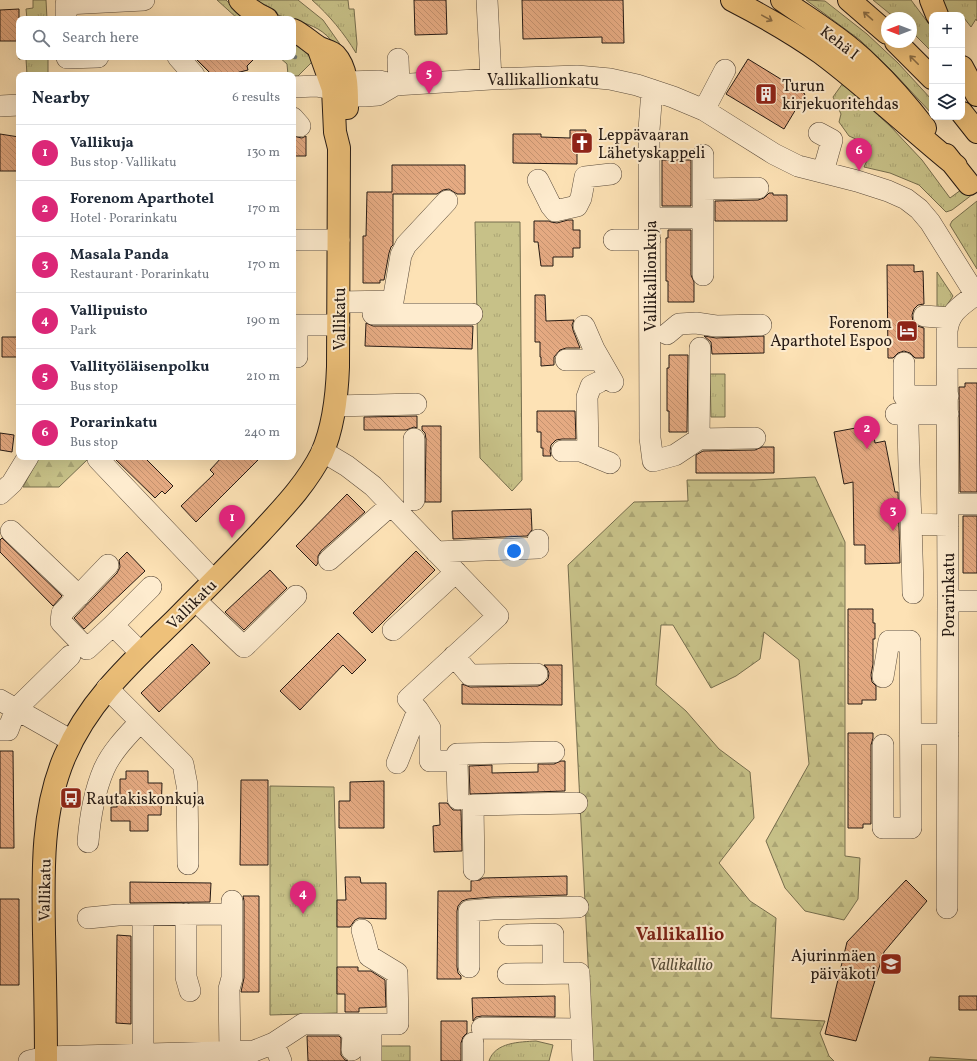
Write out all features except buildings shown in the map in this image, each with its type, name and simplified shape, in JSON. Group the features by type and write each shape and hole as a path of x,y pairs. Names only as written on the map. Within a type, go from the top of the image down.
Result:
{"main road":[{"path":"240,0 258,16"},
{"path":"732,0 769,19 820,53 866,89 956,166"},
{"name":"Kehä I","path":"782,0 832,34 869,65 900,96 969,184"},
{"path":"848,0 881,28"},
{"path":"931,0 936,12"},
{"name":"Vallikatu","path":"40,1060 45,847 56,781 64,758 72,741 107,688 214,581 292,498 308,477 322,451 329,432 337,391 339,313 339,148 336,132 342,89 318,47 308,38 296,32"},
{"path":"902,48 929,75"},
{"path":"965,73 977,95"},
{"path":"965,117 977,132"}],"street":[{"path":"66,16 66,4 144,0"},
{"path":"487,0 491,79"},
{"path":"919,0 929,13"},
{"path":"397,85 398,59"},
{"path":"67,63 82,60"},
{"path":"181,60 191,72"},
{"path":"704,110 725,70"},
{"name":"Vallikallionkatu","path":"296,87 316,86 342,89 379,81 397,85 491,79 577,76 610,79 652,90 704,110 774,154 798,166 888,191 906,199 919,209 930,222 976,296"},
{"name":"Vallikallionkuja","path":"652,90 650,130 650,240 659,330 650,438 653,461 675,455 698,440"},
{"path":"0,106 16,105"},
{"path":"819,133 832,140 824,172"},
{"path":"703,155 703,275"},
{"path":"538,180 555,211 577,206 581,198 585,177 611,174"},
{"path":"703,189 758,188"},
{"path":"296,325 339,313 394,301 401,256 406,245 447,201"},
{"path":"650,218 703,218"},
{"path":"296,240 339,240"},
{"path":"614,240 650,240"},
{"path":"924,316 950,318 956,311 976,296"},
{"path":"339,313 472,314"},
{"name":"Porarinkatu","path":"947,908 947,331 950,318"},
{"path":"659,330 679,324 696,323 716,326 761,324"},
{"path":"584,326 600,360 606,382 592,386 587,397 588,454"},
{"path":"659,330 702,349 698,440 755,438"},
{"path":"296,342 297,358"},
{"path":"948,358 977,363"},
{"path":"566,360 600,360"},
{"path":"904,363 904,396 948,405"},
{"path":"335,406 416,404"},
{"path":"913,594 912,524 909,474 902,420 948,405"},
{"path":"414,439 414,500"},
{"path":"322,451 347,466 373,486 498,616 454,656 413,704 397,763"},
{"path":"562,451 581,451 610,463"},
{"path":"0,494 12,483 26,460"},
{"path":"99,460 214,581"},
{"path":"948,504 977,504"},
{"path":"329,560 391,505"},
{"path":"912,524 948,525"},
{"path":"12,531 79,596"},
{"path":"436,552 538,548 538,540"},
{"path":"108,566 62,613 61,622 87,648 152,587"},
{"path":"393,630 456,572"},
{"path":"195,600 244,647 296,596"},
{"path":"948,601 977,601"},
{"path":"113,625 141,653"},
{"path":"883,676 889,641 910,641 911,828 883,828 883,745"},
{"path":"8,705 70,656"},
{"path":"454,656 470,675 537,674"},
{"path":"107,688 183,764 187,785 188,864"},
{"path":"413,704 430,728 430,761 457,761"},
{"path":"0,730 8,730 8,705"},
{"path":"8,705 72,741"},
{"path":"88,842 89,823 96,794 105,768 124,739 140,722"},
{"path":"911,734 948,734"},
{"path":"458,799 457,754 554,752"},
{"path":"474,870 473,805 577,803"},
{"path":"88,918 118,915 186,914 232,907 232,978 229,989 230,1052"},
{"path":"469,967 469,911 578,907"},
{"path":"186,914 186,977 190,991"},
{"path":"142,915 143,1054"},
{"path":"40,1060 143,1054 178,1057 230,1052 278,1052 303,1024 398,1024 397,973 369,956 362,930"},
{"path":"510,935 553,934 553,973"},
{"path":"508,974 579,973 583,1061"},
{"path":"344,1024 353,1034 351,1054"},
{"path":"371,1024 371,1061"},
{"path":"476,1044 581,1029"}],"green space":[{"path":"33,0 46,0 47,16 27,16 26,9 33,8"},
{"path":"217,0 226,0 242,16 235,16"},
{"path":"254,0 298,0 323,20 349,57 346,59 330,39 318,29 296,21 296,16 281,16"},
{"path":"312,0 348,0 349,9 354,9 357,44 356,53 336,25"},
{"path":"806,0 825,1 867,34 898,63 929,97 929,111 894,73 860,40"},
{"path":"873,0 911,0 929,24 929,49 917,37 917,12 888,12"},
{"path":"937,0 977,0 977,21 976,19 971,27 965,19 965,12 942,12"},
{"path":"296,43 300,45 313,61 298,76 296,76 296,72 288,72 287,64 282,60 296,60"},
{"path":"26,60 48,60 48,72 27,72"},
{"path":"843,83 891,127 922,160 950,198 969,184 977,191 952,210 946,212 919,185 890,173 864,167 871,152 867,144 849,136 839,122 841,114 833,97"},
{"path":"977,201 977,269 950,225 952,221"},
{"path":"475,222 520,222 522,480 512,491 480,458"},
{"path":"937,272 953,296 945,308 937,308"},
{"path":"710,374 725,374 725,417 711,417"},
{"path":"37,460 87,460 59,487 23,487"},
{"name":"Vallikallio","path":"815,477 845,542 845,856 860,858 858,899 844,920 805,911 785,888 766,841 809,764 799,660 764,632 760,659 736,676 711,688 673,625 661,625 656,685 686,711 719,749 750,772 754,818 719,863 750,901 776,918 771,1018 825,1021 820,1033 829,1056 834,1061 593,1061 568,565 634,502 688,501 687,480 754,480"},
{"path":"270,786 334,787 337,900 337,1013 270,1015"},
{"path":"536,1041 553,1045 549,1061 489,1061 497,1050 509,1044"},
{"path":"378,1046 410,1046 410,1061 378,1061"},
{"path":"930,1057 977,1060 977,1061 929,1061"}],"place":[{"name":"Vallityöläisenpolku","path":"429,94"},
{"name":"Turun kirjekuoritehdas","path":"766,94"},
{"name":"Leppävaaran Lähetyskappeli","path":"582,143"},
{"name":"Porarinkatu","path":"859,171"},
{"name":"Forenom Aparthotel Espoo","path":"907,331"},
{"name":"Forenom Aparthotel","path":"867,449"},
{"name":"Masala Panda","path":"893,531"},
{"name":"Vallikuja","path":"232,538"},
{"name":"Rautakiskonkuja","path":"71,798"},
{"name":"Vallipuisto","path":"303,914"},
{"name":"Ajurinmäen päiväkoti","path":"891,964"}],"district":[{"name":"Vallikallio","path":"680,934"}]}
